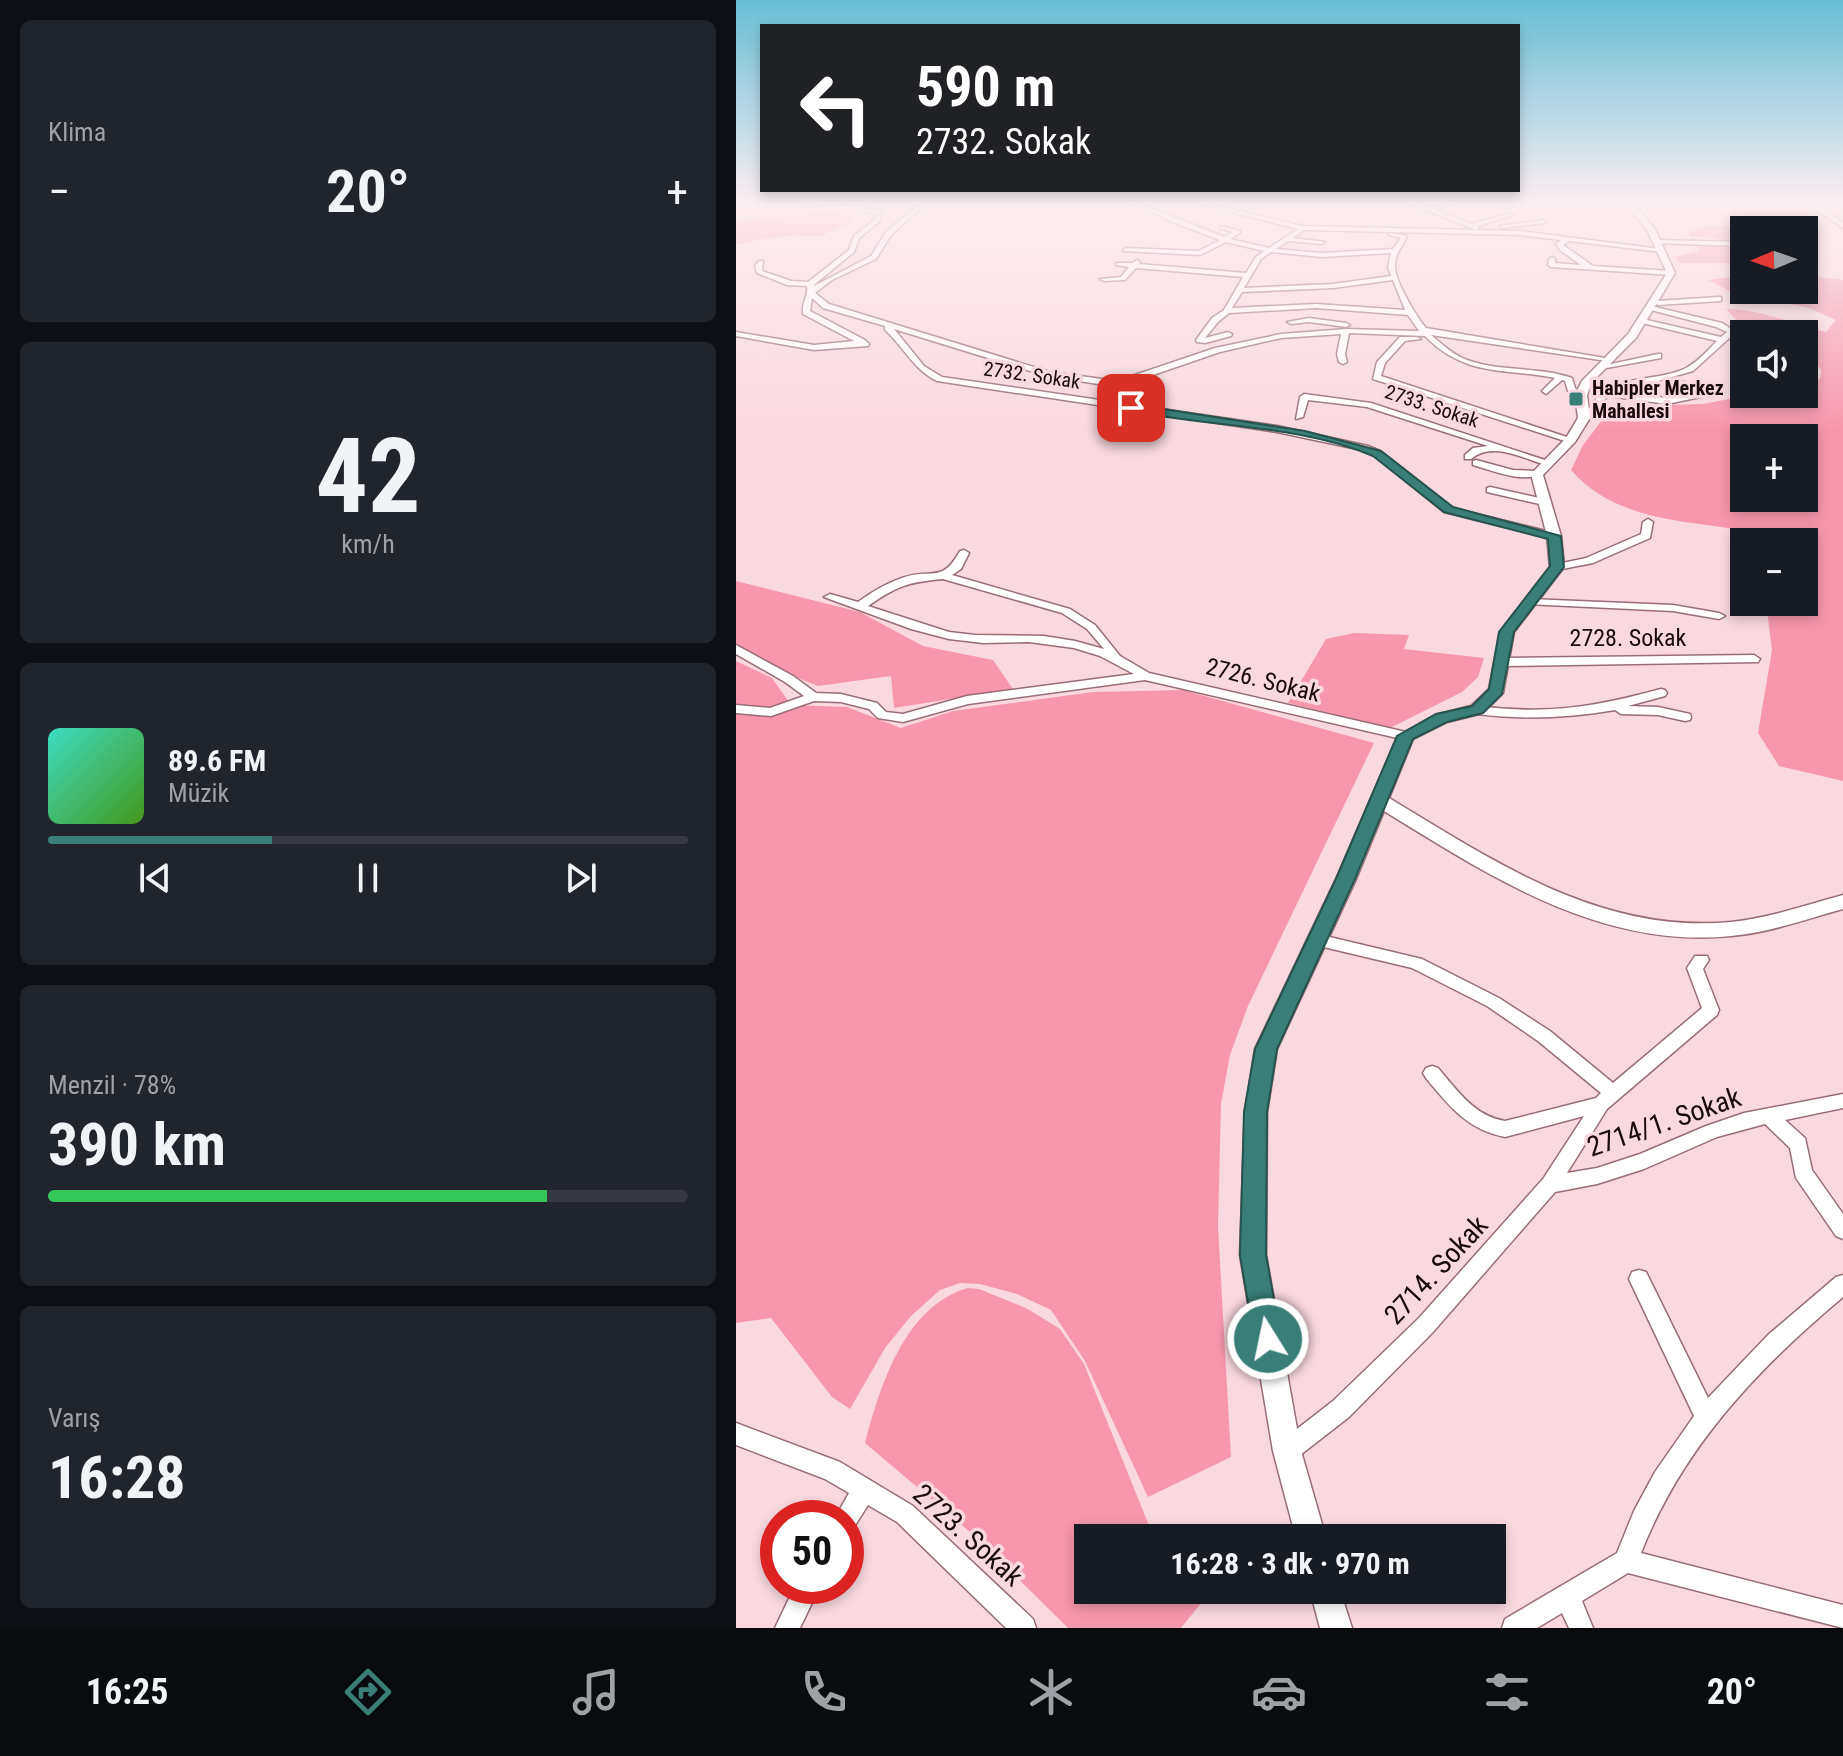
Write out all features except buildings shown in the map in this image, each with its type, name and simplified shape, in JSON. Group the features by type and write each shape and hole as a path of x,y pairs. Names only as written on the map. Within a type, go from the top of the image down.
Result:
{"main road":[{"path":"1307,1524 1287,1451 1253,1255 1256,1112 1266,1049 1406,736 1442,718 1477,710 1497,690 1507,632 1557,567 1554,536 1545,505 1542,468 1571,440 1584,418 1581,395 1587,381 1632,336 1667,280"},
{"path":"1379,800 1523,886 1563,906 1600,919 1668,930 1730,929 1843,902"},
{"path":"1329,1604 1336,1628"}],"street":[{"path":"781,280 811,288 828,280"},
{"path":"736,334 813,349 864,343 806,312 805,302 811,288 820,280"},
{"path":"1228,334 1200,340 1215,320 1227,311 1243,280"},
{"path":"1239,290 1333,286 1380,280"},
{"path":"1397,280 1410,313 1447,355 1467,364 1561,377 1569,380 1571,389 1581,395"},
{"name":"2732. Sokak","path":"811,288 834,309 885,325 1049,374 1118,384 1218,350 1281,336 1346,331"},
{"path":"1648,310 1718,299"},
{"path":"1227,311 1316,306 1410,313"},
{"path":"1584,418 1593,412 1594,402 1606,393 1689,370 1732,330 1648,310"},
{"path":"1648,310 1722,340"},
{"path":"1291,322 1309,320 1400,328 1604,363 1658,356"},
{"name":"2732. Sokak","path":"885,325 899,336 915,365 940,379 1277,429 1365,448 1377,453 1448,510 1554,536"},
{"path":"1343,362 1341,354 1346,331 1424,332"},
{"path":"1434,343 1403,339 1381,362 1376,377 1571,440"},
{"path":"1546,391 1561,377"},
{"path":"1646,381 1692,385"},
{"path":"1606,393 1667,401 1711,394"},
{"name":"2733. Sokak","path":"1299,417 1304,397 1368,405 1513,451 1542,468"},
{"path":"1513,451 1476,450 1472,460 1513,473 1542,468"},
{"path":"1490,490 1545,505"},
{"path":"1505,500 1545,505"},
{"path":"1557,567 1589,561 1646,536 1648,522"},
{"path":"943,576 957,567 964,553"},
{"name":"2726. Sokak","path":"860,606 886,588 909,579 943,576 1066,611 1091,627 1115,656 1145,676 1406,736"},
{"name":"2726. Sokak","path":"830,597 909,624 965,638 1029,638 1115,656"},
{"path":"1530,602 1673,608 1719,616"},
{"path":"736,649 789,679 813,697"},
{"name":"2728. Sokak","path":"1502,662 1754,659"},
{"path":"736,709 771,712 813,697 841,698 873,706 882,715 903,718 967,700 1145,676"},
{"path":"1605,709 1661,693"},
{"path":"1477,710 1528,714 1605,709 1658,711 1685,717"},
{"path":"1317,940 1416,963 1493,1002 1544,1036 1607,1099"},
{"name":"2714. Sokak","path":"1287,1451 1341,1409 1426,1325 1550,1185 1607,1099 1711,1010 1695,968 1701,960"},
{"name":"2714. Sokak","path":"1432,1073 1473,1120 1489,1128 1505,1129 1607,1099"},
{"name":"2714/1. Sokak","path":"1550,1185 1597,1176 1644,1161 1712,1131 1744,1121 1843,1101"},
{"path":"1770,1118 1799,1144 1803,1172 1843,1230"},
{"path":"1639,1279 1706,1418"},
{"path":"1514,1628 1626,1561 1638,1525 1673,1459 1784,1332 1843,1284"},
{"name":"2723. Sokak","path":"736,1434 832,1470 905,1514 1024,1628"},
{"path":"858,1500 865,1489"},
{"path":"1626,1561 1843,1617"},
{"path":"1568,1597 1581,1628"},
{"path":"787,1628 799,1604"}],"shaded area":[{"path":"1708,280 1730,280 1730,291"},
{"path":"1818,280 1843,280 1843,781 1779,766 1758,733 1772,650 1768,616 1818,616 1818,528 1730,528 1650,515 1608,499 1588,487 1571,470 1583,445 1606,415 1628,406 1703,404 1730,399 1730,408 1818,408 1821,370 1818,366 1818,330 1826,332 1836,320 1809,308 1790,304 1818,304"},
{"path":"1726,309 1739,310 1785,320 1736,320"},
{"path":"736,581 860,612 923,646 993,660 1013,689 894,708 891,676 818,686 736,653"},
{"path":"1354,633 1409,635 1404,649 1484,658 1478,677 1462,692 1390,728 1288,703 1326,639"},
{"path":"736,661 772,678 791,705 847,707 901,728 953,711 1093,692 1183,690 1374,743 1248,1006 1230,1055 1221,1104 1218,1226 1231,1457 1148,1497 1085,1361 1051,1310 1017,1294 980,1284 960,1283 940,1290 911,1316 885,1348 850,1409 832,1397 771,1318 736,1323"},
{"path":"968,1288 979,1289 1026,1308 1060,1329 1084,1364 1148,1524 1074,1524 1074,1604 1200,1604 1181,1628 1068,1628 976,1537 865,1443 878,1398 898,1351 927,1312 946,1298"}],"place":[{"name":"Habipler Merkez Mahallesi","path":"1576,399"}],"route":[{"path":"1131,408 1305,434 1365,448 1377,453 1448,510 1554,536 1557,567 1507,632 1497,690 1477,710 1442,718 1406,736 1346,879 1266,1049 1256,1112 1253,1255 1268,1339"}]}
